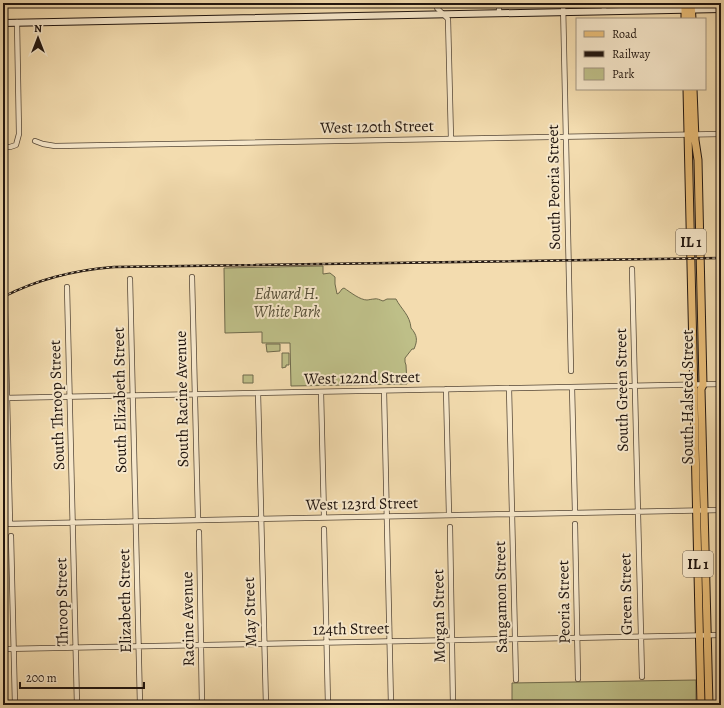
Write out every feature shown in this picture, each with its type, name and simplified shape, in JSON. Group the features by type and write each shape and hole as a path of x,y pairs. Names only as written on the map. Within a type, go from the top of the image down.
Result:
{"main road":[{"path":"685,18 688,6"},
{"path":"688,6 692,18"},
{"name":"South Halsted Street","path":"687,90 691,134 698,160 703,385 701,390 700,510"},
{"name":"South Halsted Street","path":"693,90 691,134 694,385 700,510 703,635 701,705"},
{"name":"South Halsted Street","path":"703,635 709,705"}],"street":[{"path":"437,3 437,8 448,19 451,138"},
{"path":"499,3 499,13"},
{"name":"South Peoria Street","path":"563,3 571,371"},
{"path":"604,3 604,11"},
{"path":"3,23 604,11 688,6 721,9"},
{"path":"3,147 16,145 20,134 17,22"},
{"name":"West 120th Street","path":"35,141 55,146 721,134"},
{"name":"South Green Street","path":"632,269 638,511"},
{"name":"South Racine Avenue","path":"192,277 198,520"},
{"name":"South Elizabeth Street","path":"130,279 136,521"},
{"name":"South Throop Street","path":"67,286 73,522"},
{"path":"5,309 5,398 10,524"},
{"name":"West 122nd Street","path":"5,398 721,384"},
{"path":"572,387 575,512"},
{"name":"Sangamon Street","path":"509,388 516,680"},
{"path":"446,390 449,515"},
{"path":"384,391 391,705"},
{"path":"321,392 324,517"},
{"name":"May Street","path":"258,393 266,705"},
{"name":"West 123rd Street","path":"3,524 721,510"},
{"name":"Green Street","path":"638,511 642,677"},
{"name":"Elizabeth Street","path":"136,521 140,705"},
{"name":"Throop Street","path":"73,522 77,705"},
{"name":"Peoria Street","path":"575,524 578,679"},
{"name":"Morgan Street","path":"450,527 453,705"},
{"path":"324,529 328,705"},
{"name":"Racine Avenue","path":"199,532 202,705"},
{"path":"11,536 14,705"},
{"name":"124th Street","path":"3,649 721,635"}],"green space":[{"name":"Edward H. White Park","path":"323,266 323,274 330,273 335,277 337,294 344,288 355,296 364,300 376,299 383,301 387,299 396,299 407,316 416,338 414,349 412,349 405,358 407,384 291,386 290,343 262,343 262,332 225,333 224,268"},
{"path":"266,344 280,344 280,351 267,352"},
{"path":"282,353 289,353 289,365 282,368"},
{"path":"243,375 253,375 253,383 243,383"},
{"path":"696,680 696,705 512,705 512,683"}],"railway":[{"path":"3,297 30,285 57,276 85,270 114,267 721,258"}]}
